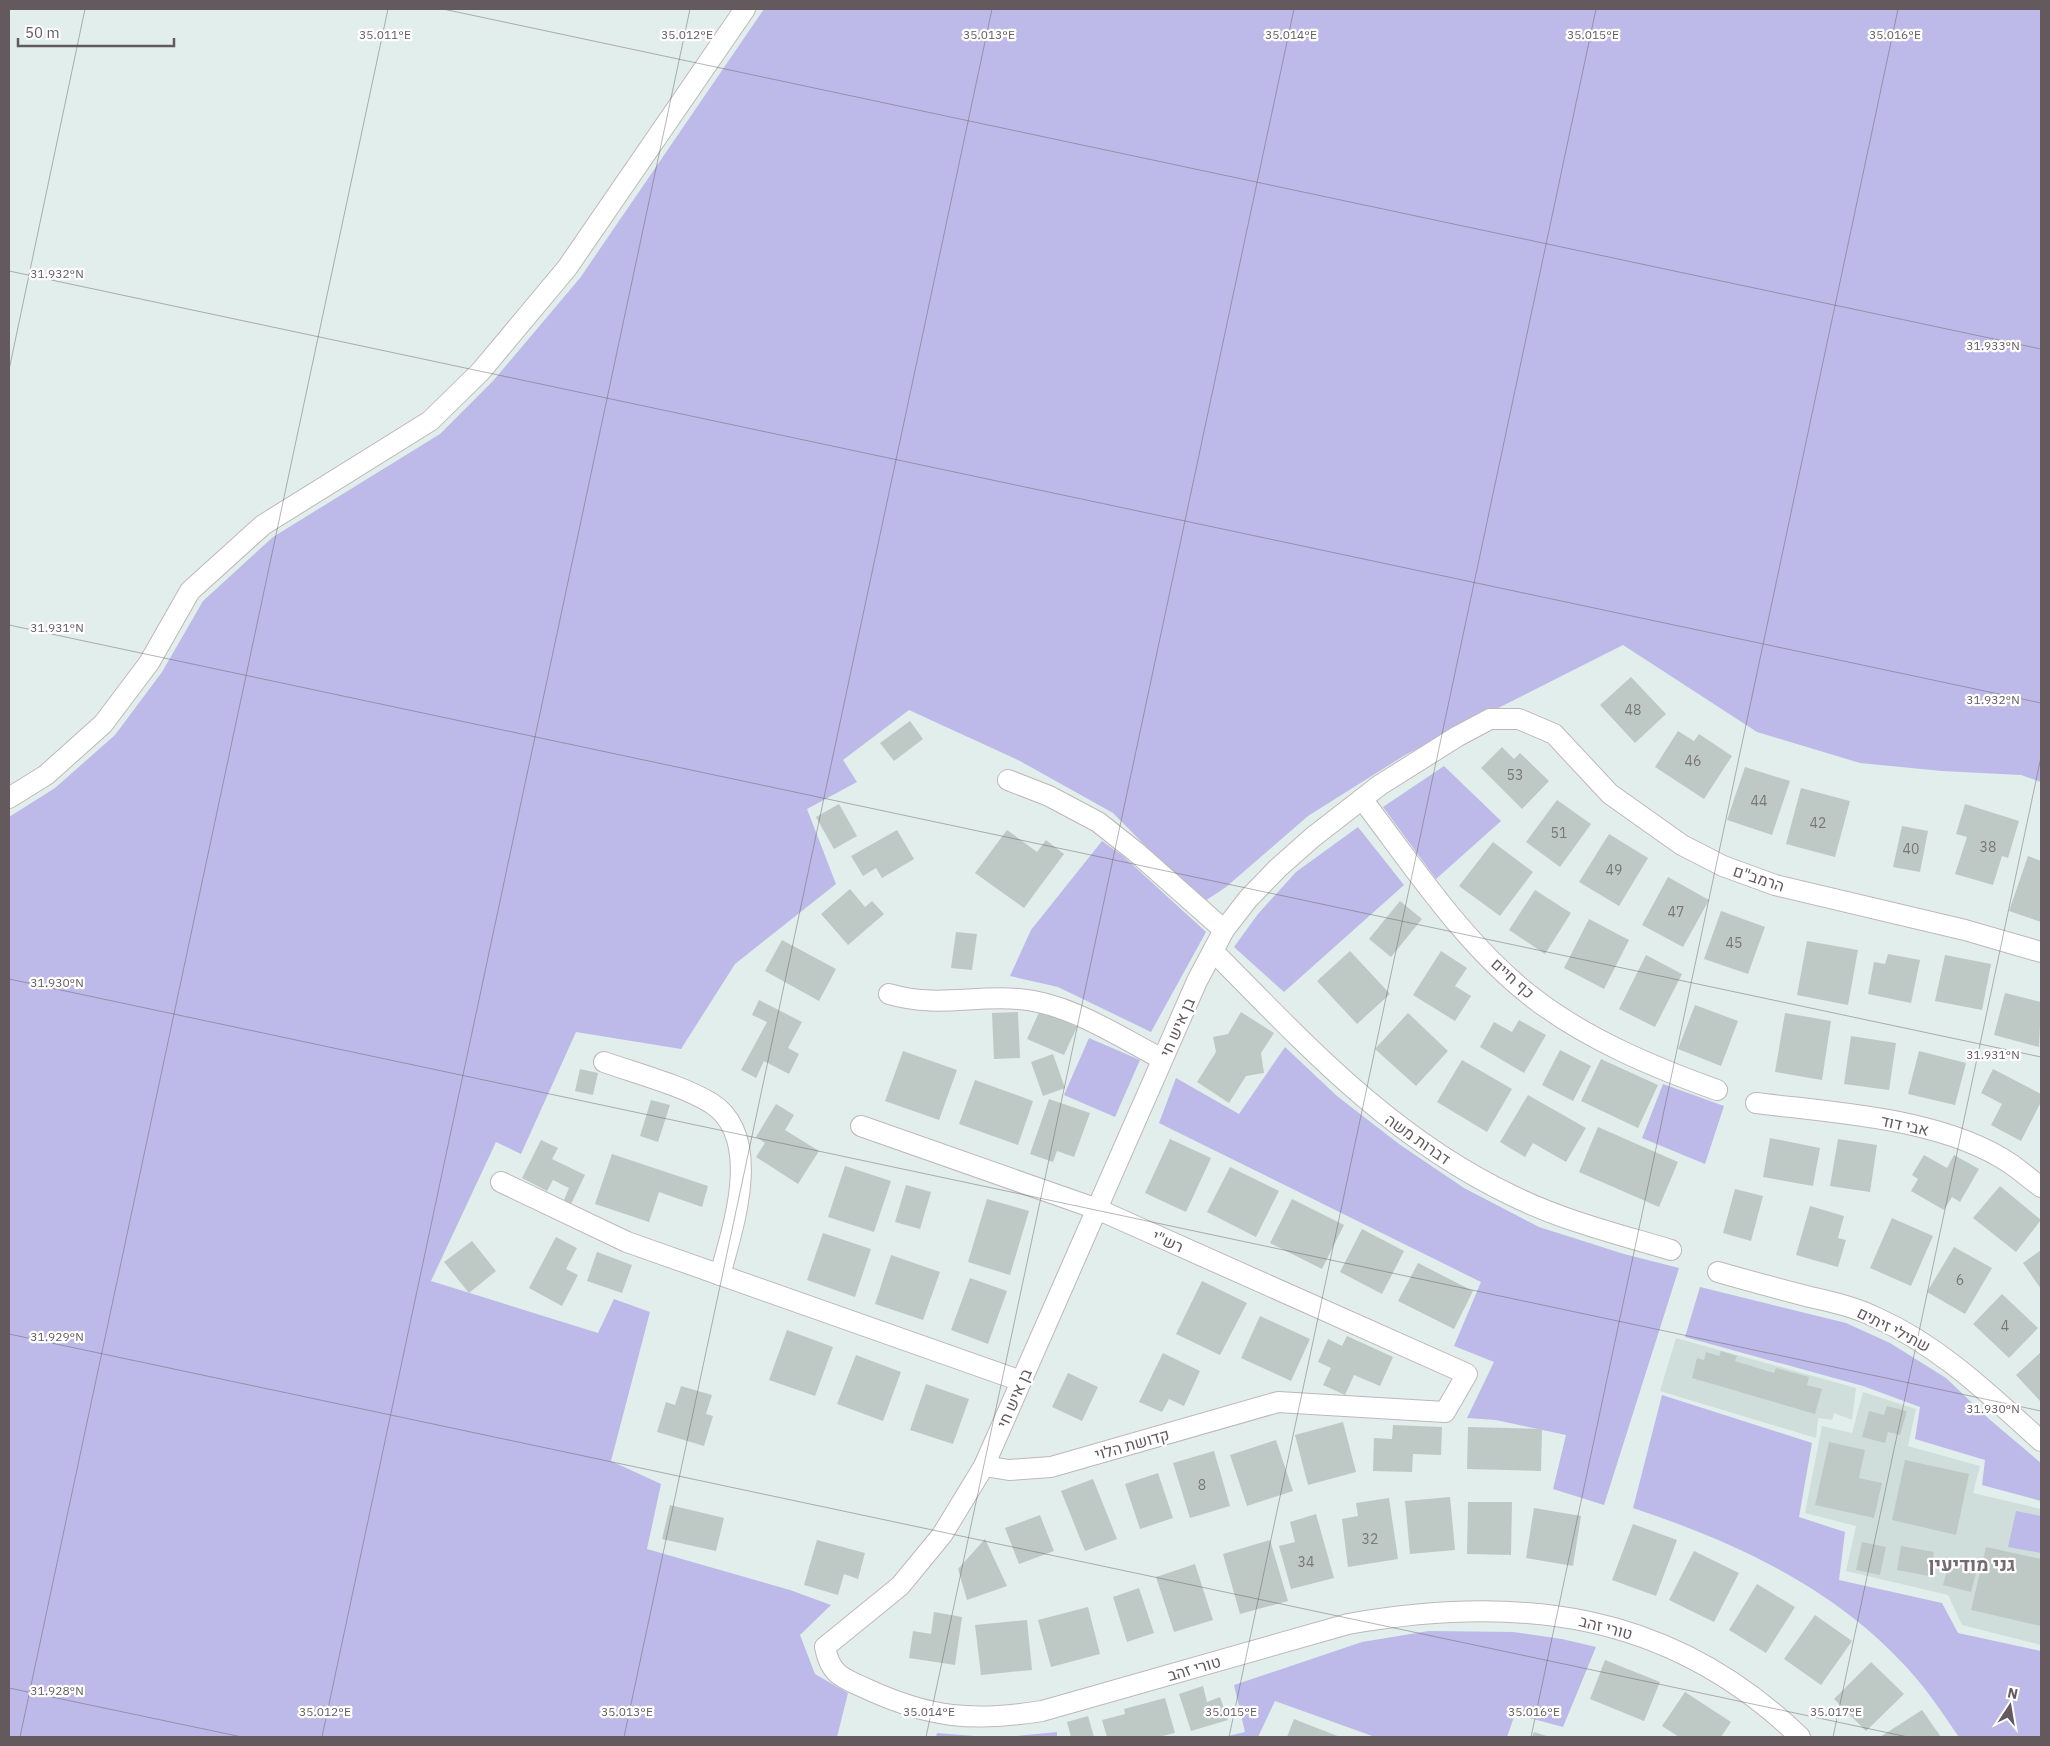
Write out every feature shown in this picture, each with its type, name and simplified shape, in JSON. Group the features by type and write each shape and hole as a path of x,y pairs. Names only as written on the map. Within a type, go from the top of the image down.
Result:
{"street":[{"path":"9,798 46,775 103,724 149,663 190,591 263,524 430,421 481,370 567,268 745,9"},
{"name":"בן איש חי","path":"984,1466 1162,1059 1197,981 1224,930 1248,899 1278,868 1313,837 1380,785 1450,741 1490,719 1519,719"},
{"name":"הרמב\"ם","path":"1519,719 1554,734 1610,794 1646,821 1682,845 1723,866 1775,884 1965,930 2041,952"},
{"path":"1008,780 1050,796 1098,822 1136,852 1224,930"},
{"name":"כף חיים","path":"1362,799 1460,926 1496,964 1532,997 1581,1029 1619,1049 1669,1072 1717,1090"},
{"name":"דברות משה","path":"1213,951 1324,1062 1366,1101 1416,1140 1465,1171 1514,1197 1574,1221 1671,1250"},
{"path":"889,994 926,1002 1018,999 1043,1002 1085,1019 1162,1059"},
{"path":"604,1062 712,1104 730,1122 740,1150 741,1174 736,1217 720,1274"},
{"name":"אבי דוד","path":"1756,1103 1889,1120 1925,1128 1968,1142 2010,1163 2041,1187"},
{"name":"רש\"י","path":"861,1126 1097,1209 1467,1374"},
{"path":"501,1182 627,1242 1021,1381"},
{"name":"שתילי זיתים","path":"1718,1272 1847,1306 1901,1329 1930,1346 1961,1369 2041,1441"},
{"name":"קדושת הלוי","path":"984,1466 1009,1470 1051,1468 1278,1402 1445,1412 1467,1374"},
{"name":"טורי זהב","path":"984,1466 942,1535 900,1586 825,1646 828,1663 841,1677 898,1703 935,1714 1008,1716 1068,1704 1348,1624 1437,1611 1496,1610 1542,1613 1588,1620 1662,1644 1712,1670 1749,1695 1800,1737"}],"shaded area":[{"path":"764,9 2041,9 2041,782 2021,775 1942,771 1860,763 1757,732 1623,645 1405,755 1308,816 1226,887 1202,903 1113,813 1020,761 909,710 843,760 857,782 807,809 836,884 735,964 681,1049 576,1032 521,1154 496,1142 431,1281 598,1333 614,1299 650,1312 611,1461 661,1484 647,1549 790,1590 831,1605 800,1635 815,1674 848,1693 837,1737 9,1737 9,817 55,788 115,735 162,672 203,601 273,537 440,434 493,381 580,278"},
{"path":"1444,766 1501,821 1436,879 1383,807"},
{"path":"1358,827 1404,885 1284,992 1234,947 1258,914 1296,872"},
{"path":"1102,841 1123,856 1206,932 1151,1032 1058,987 1010,976 1031,930"},
{"path":"1089,1038 1140,1060 1115,1117 1064,1095"},
{"path":"1285,1047 1337,1096 1399,1144 1464,1188 1539,1227 1624,1254 1679,1268 1604,1505 1553,1489 1566,1435 1496,1420 1467,1418 1494,1362 1454,1346 1481,1282 1159,1123 1176,1078 1239,1114"},
{"path":"1663,1084 1724,1106 1705,1164 1642,1138"},
{"path":"1700,1287 1846,1323 1890,1343 1946,1378 1989,1419 2041,1463 2041,1501 1982,1485 1985,1460 1915,1439 1920,1407 1863,1386 1685,1337"},
{"path":"1676,1338 1856,1388 1852,1420 1834,1413 1832,1420 1818,1418 1816,1438 1660,1391"},
{"path":"1863,1392 1916,1409 1908,1446 1980,1466 1973,1493 2041,1509 2041,1645 1962,1625 1948,1595 1846,1571 1856,1526 1805,1513 1822,1426 1852,1433"},
{"path":"1662,1395 1812,1443 1799,1517 1845,1532 1839,1580 1942,1603 1958,1633 2041,1651 2041,1737 1959,1737 1929,1694 1909,1670 1880,1641 1849,1615 1782,1571 1746,1553 1709,1536 1633,1508"},
{"path":"2016,1511 2041,1516 2041,1553 2008,1547"},
{"path":"1429,1631 1513,1632 1562,1639 1596,1647 1563,1727 1515,1714 1507,1737 1375,1737 1275,1701 1258,1737 1224,1737 1245,1732 1234,1685 1362,1642"},
{"path":"1057,1732 1057,1737 1007,1737"},
{"path":"937,1733 987,1737 936,1737"}],"building":[{"path":"1631,677 1666,714 1635,743 1600,705"},
{"path":"910,721 923,739 894,761 880,743"},
{"path":"1678,731 1694,741 1699,734 1732,756 1704,799 1655,767"},
{"path":"1502,747 1514,759 1520,753 1549,781 1522,809 1481,768"},
{"path":"1745,767 1790,781 1772,835 1727,820"},
{"path":"1801,788 1850,801 1835,857 1786,844"},
{"path":"1557,800 1591,824 1560,867 1526,842"},
{"path":"839,804 857,836 834,849 816,817"},
{"path":"1965,804 2019,821 2008,858 2002,856 1993,885 1955,874 1967,837 1956,834"},
{"path":"1902,826 1928,831 1920,872 1893,867"},
{"path":"897,830 914,859 882,878 876,868 863,876 851,856"},
{"path":"1007,830 1037,852 1046,840 1064,854 1024,908 975,873"},
{"path":"1609,834 1648,858 1619,906 1579,882"},
{"path":"1493,842 1533,872 1500,916 1459,886"},
{"path":"2028,856 2041,861 2041,922 2009,911"},
{"path":"1668,877 1709,900 1683,947 1642,925"},
{"path":"850,889 865,907 872,901 884,914 848,945 821,914"},
{"path":"1535,890 1571,913 1545,954 1509,930"},
{"path":"1400,901 1422,919 1391,957 1369,939"},
{"path":"1721,911 1765,927 1748,974 1704,959"},
{"path":"1589,919 1629,940 1604,989 1564,968"},
{"path":"956,932 977,934 972,970 951,968"},
{"path":"782,940 836,969 819,1001 765,971"},
{"path":"1807,941 1858,950 1848,1005 1797,995"},
{"path":"1350,951 1390,994 1357,1024 1317,981"},
{"path":"1441,951 1467,968 1455,986 1471,996 1455,1021 1413,995"},
{"path":"1888,954 1920,960 1911,1003 1868,994 1874,962 1885,964"},
{"path":"1646,955 1682,974 1655,1027 1619,1009"},
{"path":"1945,955 1991,964 1982,1010 1935,1001"},
{"path":"2005,993 2041,1002 2039,1047 1994,1035"},
{"path":"759,1000 802,1022 788,1048 799,1054 789,1074 764,1061 756,1078 741,1070 767,1022 752,1015"},
{"path":"1695,1005 1738,1021 1721,1066 1678,1049"},
{"path":"1040,1010 1077,1027 1064,1055 1027,1039"},
{"path":"1018,1012 1020,1058 994,1059 992,1013"},
{"path":"1241,1012 1274,1033 1261,1053 1264,1073 1246,1076 1229,1103 1197,1082 1216,1052 1213,1037 1228,1034"},
{"path":"1408,1013 1448,1051 1416,1086 1375,1049"},
{"path":"1785,1013 1831,1021 1822,1080 1775,1072"},
{"path":"1519,1020 1546,1035 1524,1073 1480,1047 1494,1022 1512,1032"},
{"path":"1851,1036 1896,1043 1889,1090 1844,1084"},
{"path":"1560,1050 1591,1066 1573,1101 1542,1085"},
{"path":"903,1051 957,1070 939,1120 885,1101"},
{"path":"1919,1051 1966,1063 1955,1105 1908,1094"},
{"path":"1053,1054 1065,1088 1043,1096 1031,1062"},
{"path":"1601,1059 1658,1085 1638,1128 1581,1101"},
{"path":"1462,1060 1512,1089 1487,1132 1437,1102"},
{"path":"580,1069 598,1073 593,1095 575,1091"},
{"path":"1993,1069 2041,1094 2041,1102 2021,1141 1991,1125 2002,1104 1981,1093"},
{"path":"975,1080 1033,1101 1018,1145 959,1124"},
{"path":"1528,1095 1586,1128 1566,1162 1533,1143 1525,1157 1500,1142"},
{"path":"1049,1099 1090,1113 1074,1157 1057,1151 1053,1162 1030,1154"},
{"path":"651,1100 670,1105 658,1142 640,1136"},
{"path":"776,1104 794,1115 785,1130 819,1151 798,1184 756,1157 765,1143 756,1137"},
{"path":"1598,1127 1678,1162 1659,1207 1579,1172"},
{"path":"1770,1138 1820,1148 1813,1186 1763,1177"},
{"path":"1170,1139 1211,1158 1186,1212 1145,1193"},
{"path":"1838,1139 1877,1145 1870,1192 1830,1186"},
{"path":"541,1140 558,1148 552,1159 585,1175 571,1204 564,1200 569,1188 553,1180 547,1191 522,1178"},
{"path":"612,1154 708,1186 702,1207 659,1192 649,1222 595,1204"},
{"path":"1924,1155 1947,1168 1954,1155 1979,1169 1960,1202 1952,1197 1944,1210 1911,1191 1918,1179 1912,1175"},
{"path":"845,1166 891,1181 874,1232 828,1217"},
{"path":"1230,1167 1279,1191 1256,1237 1207,1212"},
{"path":"906,1185 931,1192 920,1229 895,1222"},
{"path":"2000,1186 2041,1220 2016,1252 1973,1218"},
{"path":"1735,1189 1763,1196 1751,1241 1723,1233"},
{"path":"987,1199 1029,1211 1010,1275 968,1262"},
{"path":"1292,1199 1344,1225 1322,1269 1270,1243"},
{"path":"1810,1206 1844,1216 1838,1238 1846,1240 1838,1267 1796,1255"},
{"path":"1892,1218 1933,1236 1911,1286 1870,1268"},
{"path":"1362,1229 1404,1251 1382,1294 1340,1272"},
{"path":"823,1233 871,1249 855,1297 807,1280"},
{"path":"556,1237 577,1248 566,1269 578,1275 562,1306 529,1288"},
{"path":"472,1241 496,1271 469,1293 444,1262"},
{"path":"1954,1247 1992,1268 1965,1314 1927,1292"},
{"path":"2041,1250 2041,1289 2023,1263"},
{"path":"597,1252 632,1265 622,1293 587,1281"},
{"path":"891,1255 940,1272 923,1320 875,1304"},
{"path":"1418,1263 1473,1291 1454,1329 1398,1301"},
{"path":"970,1278 1007,1291 988,1344 951,1330"},
{"path":"1202,1281 1247,1303 1220,1355 1176,1334"},
{"path":"2002,1294 2038,1328 2009,1358 1973,1324"},
{"path":"1260,1316 1310,1339 1291,1381 1241,1358"},
{"path":"787,1330 833,1347 815,1396 769,1380"},
{"path":"1347,1336 1393,1357 1380,1386 1354,1375 1345,1395 1323,1385 1331,1368 1318,1362 1328,1339 1342,1346"},
{"path":"1721,1351 1737,1356 1735,1361 1774,1373 1776,1368 1809,1377 1807,1385 1822,1389 1815,1414 1692,1378 1697,1358 1704,1360 1706,1352 1719,1356"},
{"path":"2041,1352 2041,1402 2016,1375"},
{"path":"1163,1353 1200,1371 1184,1406 1169,1399 1162,1412 1139,1402"},
{"path":"856,1355 901,1372 883,1421 837,1404"},
{"path":"1068,1373 1098,1387 1082,1421 1052,1407"},
{"path":"926,1384 969,1399 953,1444 910,1430"},
{"path":"681,1386 712,1395 706,1414 713,1416 704,1446 657,1432 666,1402 675,1405"},
{"path":"1887,1406 1907,1411 1900,1435 1888,1432 1885,1443 1862,1437 1869,1411 1884,1415"},
{"path":"1343,1422 1356,1472 1308,1485 1295,1435"},
{"path":"1393,1425 1442,1427 1441,1455 1413,1454 1412,1472 1373,1471 1374,1438 1392,1439"},
{"path":"1468,1427 1542,1429 1541,1471 1467,1469"},
{"path":"1276,1440 1293,1491 1247,1506 1230,1455"},
{"path":"1829,1442 1865,1450 1859,1478 1882,1483 1874,1518 1815,1505"},
{"path":"1214,1451 1230,1506 1190,1518 1173,1463"},
{"path":"1905,1460 1969,1474 1956,1535 1892,1520"},
{"path":"1158,1473 1173,1518 1140,1529 1125,1484"},
{"path":"1093,1479 1117,1539 1085,1551 1061,1491"},
{"path":"1450,1497 1455,1550 1410,1554 1405,1501"},
{"path":"1389,1498 1398,1559 1348,1567 1342,1519 1358,1516 1356,1503"},
{"path":"1468,1502 1512,1502 1511,1555 1467,1554"},
{"path":"670,1505 724,1518 716,1551 662,1539"},
{"path":"1534,1508 1581,1516 1573,1566 1526,1558"},
{"path":"1316,1514 1334,1578 1291,1589 1279,1546 1295,1542 1290,1522"},
{"path":"1040,1515 1054,1551 1019,1564 1005,1528"},
{"path":"1633,1524 1677,1540 1656,1596 1612,1580"},
{"path":"985,1539 1007,1586 967,1600 958,1569"},
{"path":"817,1540 865,1553 858,1579 844,1574 838,1595 804,1585"},
{"path":"1270,1540 1288,1601 1240,1614 1223,1554"},
{"path":"1862,1542 1886,1547 1880,1575 1856,1570"},
{"path":"1901,1546 1934,1552 1929,1576 1897,1570"},
{"path":"1986,1547 2041,1559 2041,1626 1971,1610"},
{"path":"1694,1551 1739,1573 1714,1622 1669,1600"},
{"path":"1950,1559 1978,1566 1971,1592 1943,1585"},
{"path":"1195,1564 1213,1620 1174,1632 1156,1577"},
{"path":"1757,1584 1795,1607 1766,1653 1729,1630"},
{"path":"1139,1588 1154,1633 1127,1642 1113,1597"},
{"path":"1088,1607 1100,1654 1051,1667 1038,1620"},
{"path":"934,1612 962,1617 955,1665 909,1658 913,1631 931,1634"},
{"path":"1815,1615 1852,1641 1821,1685 1784,1659"},
{"path":"1027,1620 1032,1670 981,1675 975,1625"},
{"path":"1605,1660 1660,1682 1644,1721 1590,1699"},
{"path":"1871,1662 1904,1694 1866,1731 1834,1699"},
{"path":"1203,1686 1207,1702 1220,1697 1228,1720 1191,1731 1179,1694"},
{"path":"1685,1692 1731,1722 1721,1737 1679,1737 1662,1726"},
{"path":"1165,1698 1175,1733 1158,1737 1107,1737 1102,1720 1125,1714 1124,1709"},
{"path":"1922,1710 1941,1737 1880,1737"},
{"path":"1088,1716 1094,1737 1071,1737 1067,1722"},
{"path":"1294,1719 1340,1737 1287,1737"},
{"path":"1534,1732 1550,1737 1532,1737"}],"district":[{"name":"גני מודיעין","path":"1972,1564"}]}
